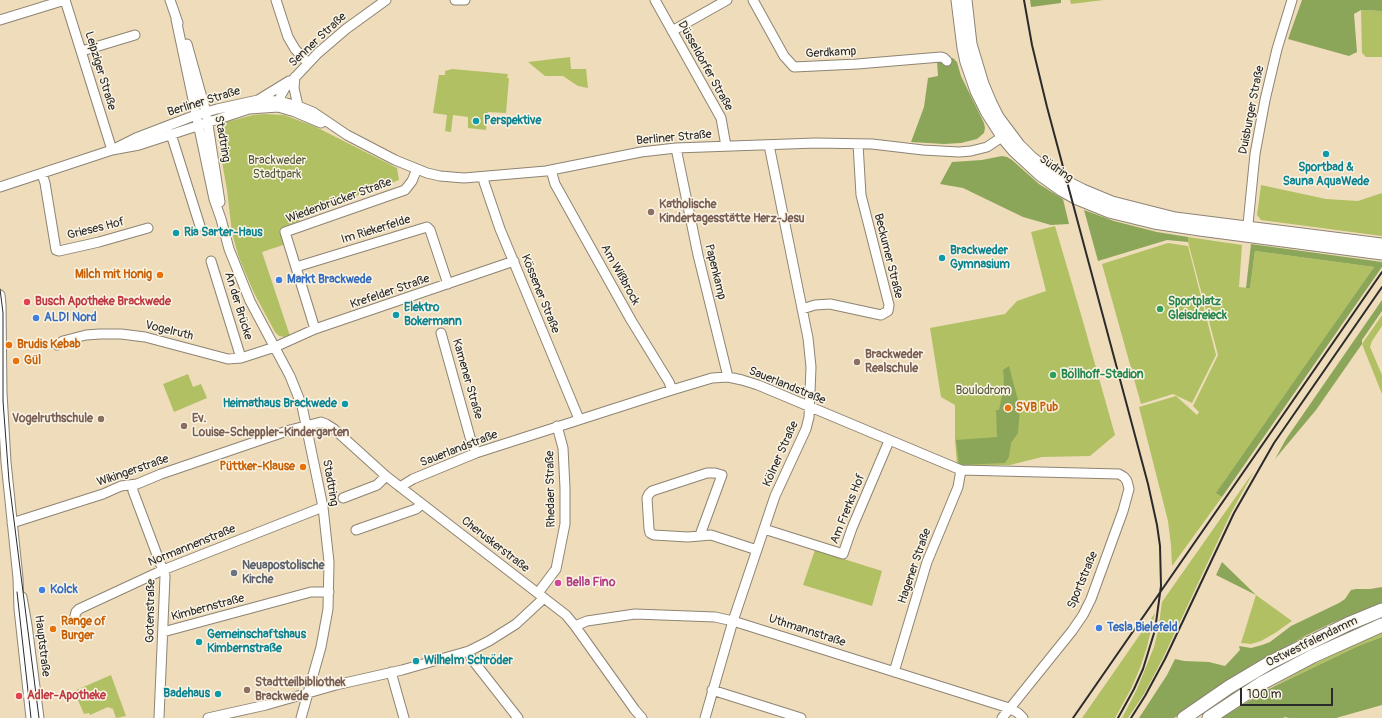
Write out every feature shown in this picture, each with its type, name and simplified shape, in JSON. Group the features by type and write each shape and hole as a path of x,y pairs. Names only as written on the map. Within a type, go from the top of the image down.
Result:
{"highway":[{"name":"Ostwestfalendamm","path":"1184,718 1271,662 1348,624 1382,610"},
{"name":"Ostwestfalendamm","path":"1209,718 1262,683 1287,669 1382,625"}],"main road":[{"name":"Südring","path":"957,0 963,48 976,91 987,113 1006,135"},
{"name":"Südring","path":"966,0 971,44 983,84 1006,135 1019,156 1040,175 1061,190 1109,212 1154,223 1382,244"},
{"name":"Südring","path":"1247,232 1382,254"}],"street":[{"path":"0,20 65,0"},
{"name":"Leipziger Straße","path":"65,0 112,150"},
{"name":"Stadtring","path":"170,0 176,19 214,199 226,239 235,266 250,301 290,376 302,406 323,507 329,562 329,592 324,631 301,718"},
{"path":"276,0 288,37 295,49 308,63"},
{"name":"Senner Straße","path":"278,104 285,88 308,63 346,28 386,0"},
{"path":"455,0 465,0"},
{"name":"Düsseldorfer Straße","path":"655,0 721,118 726,146"},
{"path":"672,31 727,0"},
{"name":"Gerdkamp","path":"753,0 784,56 794,67 857,64 941,57 947,61"},
{"name":"Duisburger Straße","path":"1247,232 1255,154 1265,100 1276,49 1292,0"},
{"name":"Stadtring","path":"176,19 189,49 206,112 220,201 221,219"},
{"path":"82,51 135,35"},
{"path":"258,100 295,77"},
{"path":"295,77 294,88 298,106"},
{"name":"Berliner Straße","path":"0,187 112,150 136,138 196,115 222,107 258,100 298,106 320,116 348,135"},
{"name":"Berliner Straße","path":"112,150 139,145 249,109 278,104 348,135 395,160 417,169 440,176 464,178 551,170 641,152 676,148 816,143 858,144 942,152 959,152 987,147 1006,135"},
{"path":"171,134 200,226"},
{"name":"Beckumer Straße","path":"802,309 830,304 881,315 888,311 889,305 861,196 858,144"},
{"name":"Kölner Straße","path":"705,718 733,621 775,496 806,429 809,417 810,355 769,145"},
{"name":"Papenkamp","path":"676,148 698,255 728,377"},
{"name":"Wiedenbrücker Straße","path":"316,330 285,232 405,190 412,181 417,169"},
{"name":"Am Wißbrock","path":"551,170 555,184 631,320 669,382 672,390"},
{"name":"Grieses Hof","path":"42,174 56,250 59,251 106,241 148,228"},
{"name":"Kössener Straße","path":"484,177 484,182 500,228 579,419"},
{"name":"Im Riekerfelde","path":"296,266 427,227 430,230 448,284"},
{"name":"An der Brücke","path":"211,261 242,358"},
{"name":"Krefelder Straße","path":"275,347 316,330 514,262"},
{"name":"Hauptstraße","path":"0,295 1,393 7,475 18,578 19,614 31,718"},
{"name":"Kamener Straße","path":"441,333 476,454"},
{"name":"Vogelruth","path":"58,345 63,341 92,334 122,334 145,337 228,359 242,358 275,347"},
{"name":"Sauerlandstraße","path":"400,487 413,479 476,454 557,426 712,378 728,377 758,385 961,470 1120,474 1124,477"},
{"name":"Cheruskerstraße","path":"307,425 321,422 330,426 386,476 561,611 575,626 642,718"},
{"name":"Wikingerstraße","path":"12,523 103,494 121,486 147,481 161,474 307,425"},
{"name":"Rhedaer Straße","path":"208,718 266,705 469,651 489,641 529,613 556,569 565,524 563,448 557,426"},
{"name":"Am Frerks Hof","path":"764,529 843,554 852,528 889,441"},
{"name":"Hagener Straße","path":"894,672 926,562 958,487 961,470"},
{"path":"700,535 722,475 715,472 707,473 652,491 649,494 647,498 650,533 654,535 688,537 705,535 718,537 757,550"},
{"path":"344,498 377,485 386,476"},
{"name":"Sportstraße","path":"1002,718 1072,631 1083,615 1091,598 1123,511 1129,489 1127,481 1124,477"},
{"name":"Gotenstraße","path":"132,485 163,570 165,582 159,718"},
{"path":"356,530 416,509 422,504"},
{"name":"Normannenstraße","path":"75,616 79,609 163,570 323,507"},
{"name":"Hauptstraße","path":"18,578 26,614 39,718"},
{"name":"Kimbernstraße","path":"163,632 311,592 329,592"},
{"name":"Uthmannstraße","path":"575,626 587,621 635,614 715,617 733,621 1009,708 1023,718"},
{"path":"469,651 471,658 518,718"},
{"path":"391,672 404,718"},
{"path":"712,690 802,718"}],"green space":[{"path":"1030,0 1061,0 1061,3 1031,7"},
{"path":"1070,0 1104,0 1071,4"},
{"path":"1302,0 1382,0 1382,11 1361,10 1354,14 1357,52 1349,56 1288,39"},
{"path":"1361,10 1382,11 1382,57 1366,57 1362,53"},
{"path":"570,57 571,69 586,69 588,88 578,86 563,76 545,76 528,62"},
{"path":"953,58 957,62 961,76 984,123 984,133 977,139 961,143 944,144 911,142 924,107 928,78 938,76 937,61"},
{"path":"452,69 508,74 507,78 509,78 506,113 488,112 486,130 468,128 468,117 453,115 451,132 445,131 447,115 433,113 439,75 445,75 445,71"},
{"name":"Brackweder Stadtpark","path":"253,115 284,115 314,126 397,168 399,180 299,217 300,221 281,228 286,244 262,252 290,336 285,337 279,336 275,332 254,293 239,258 232,233 227,190 218,139 219,127 223,123"},
{"path":"1002,156 1012,160 1039,184 1063,199 1069,224 1051,225 1023,217 963,188 940,184 952,162 982,160"},
{"path":"1261,185 1326,199 1358,201 1382,193 1382,236 1261,220 1257,215"},
{"path":"1084,210 1114,221 1157,232 1188,237 1188,242 1167,240 1098,261"},
{"name":"Boulodrom","path":"1055,226 1115,435 1090,456 1042,457 1010,465 957,465 955,405 941,397 930,328 1005,314 1017,301 1046,291 1031,232"},
{"path":"1188,237 1242,245 1239,287 1250,288 1255,251 1374,267 1217,493 1222,497 1172,566 1168,521 1139,407 1176,396 1197,415 1199,412 1193,406 1218,355 1188,242"},
{"name":"Sportplatz Gleisdreieck","path":"1168,243 1188,246 1216,355 1192,403 1173,394 1141,404 1102,264"},
{"path":"1251,244 1382,262 1382,267 1222,497 1216,493 1374,267 1255,251 1250,288 1246,288"},
{"path":"1382,300 1382,311 1362,340 1362,344 1316,410 1275,459 1286,439"},
{"path":"1382,315 1382,326 1372,341 1370,347 1382,375 1382,394 1362,344"},
{"path":"1009,366 1020,408 1018,433 1011,443 1009,457 1005,463 959,465 956,440 997,437 996,410 999,410 1002,395 1004,381 1003,370"},
{"path":"188,374 193,387 201,384 207,398 174,412 163,384"},
{"path":"1254,471 1231,513 1163,658 1144,694 1128,718 1122,718 1137,689 1154,647 1162,602"},
{"path":"815,550 882,571 872,606 803,585"},
{"path":"1222,562 1256,595 1216,575"},
{"path":"1382,587 1382,604 1332,623 1307,635 1210,693 1174,718 1139,718 1167,675 1175,659 1184,661 1209,662 1225,666 1240,650 1239,646 1251,648 1270,642 1291,626 1339,603 1345,599 1351,590"},
{"path":"1256,595 1292,621 1261,641 1251,644 1241,643"},
{"path":"1155,613 1147,647 1140,668 1131,689 1115,718 1082,718"},
{"path":"1382,633 1382,637 1358,646 1267,690 1306,668 1357,643"},
{"path":"1382,637 1382,705 1336,718 1221,718 1267,690 1358,646"},
{"path":"111,675 126,716 116,718 113,709 108,707 90,715 89,713 84,714 74,691"}],"water":[{"path":"134,269 136,276 125,280 123,273"}],"tram line":[{"path":"0,289 3,313 3,401 9,481 39,718"},
{"path":"17,592 31,718"}],"railway":[{"path":"1024,0 1032,45 1047,107 1148,484 1160,546 1161,586 1155,630 1143,669 1118,718"},
{"path":"1073,718 1382,272"},
{"path":"1131,718 1165,659 1234,513 1274,443 1382,287"}],"place":[{"name":"Perspektive","path":"476,121"},
{"name":"Sportbad & Sauna AquaWede","path":"1326,154"},
{"name":"Katholische Kindertagesstätte Herz-Jesu","path":"651,212"},
{"name":"Ria Sarter-Haus","path":"176,233"},
{"name":"Brackweder Gymnasium","path":"942,258"},
{"name":"Milch mit Honig","path":"160,275"},
{"name":"Markt Brackwede","path":"279,280"},
{"name":"Busch Apotheke Brackwede","path":"27,302"},
{"name":"Sportplatz Gleisdreieck","path":"1160,309"},
{"name":"Elektro Bokermann","path":"396,315"},
{"name":"ALDI Nord","path":"36,318"},
{"name":"Brudis Kebab","path":"9,345"},
{"name":"Gül","path":"16,361"},
{"name":"Brackweder Realschule","path":"857,362"},
{"name":"Böllhoff-Stadion","path":"1053,375"},
{"name":"Heimathaus Brackwede","path":"345,404"},
{"name":"SVB Pub","path":"1008,408"},
{"name":"Vogelruthschule","path":"101,419"},
{"name":"Ev. Louise-Scheppler-Kindergarten","path":"184,426"},
{"name":"Püttker-Klause","path":"303,467"},
{"name":"Neuapostolische Kirche","path":"234,573"},
{"name":"Bella Fino","path":"558,583"},
{"name":"Kolck","path":"42,590"},
{"name":"Tesla Bielefeld","path":"1099,628"},
{"name":"Range of Burger","path":"53,629"},
{"name":"Gemeinschaftshaus Kimbernstraße","path":"199,642"},
{"name":"Wilhelm Schröder","path":"416,661"},
{"name":"Stadtteilbibliothek Brackwede","path":"247,690"},
{"name":"Badehaus","path":"218,694"},
{"name":"Adler-Apotheke","path":"19,696"}]}
